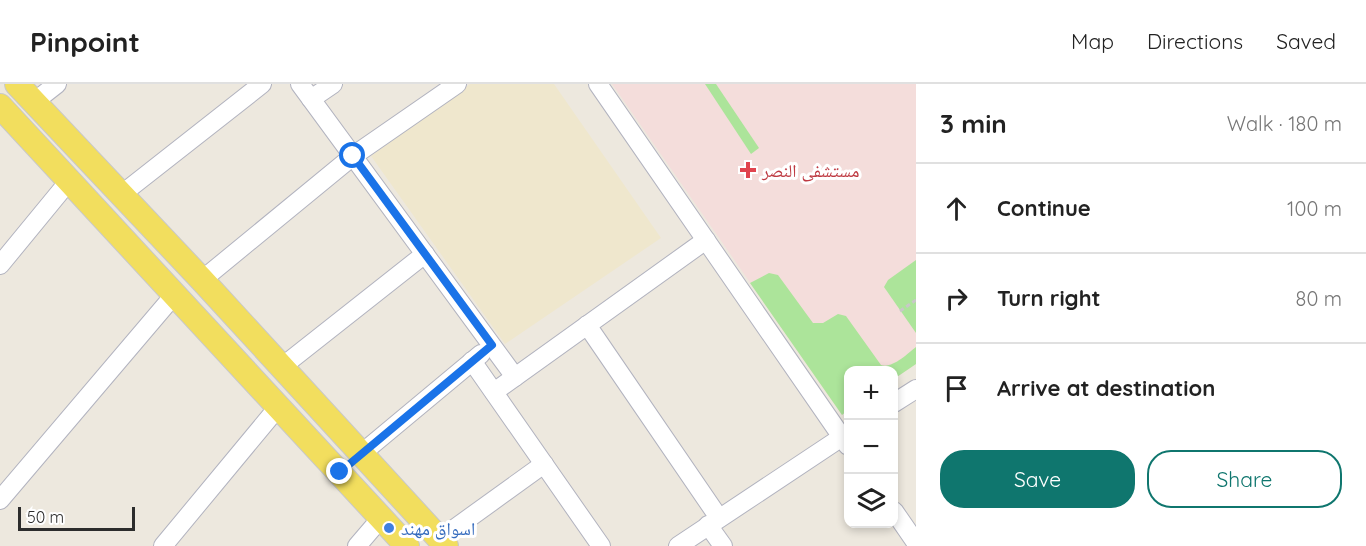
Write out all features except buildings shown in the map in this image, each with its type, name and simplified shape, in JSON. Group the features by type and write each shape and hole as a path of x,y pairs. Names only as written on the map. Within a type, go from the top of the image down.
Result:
{"main road":[{"path":"17,84 283,366 443,542"},
{"path":"0,106 407,546"},
{"path":"340,472 361,454"}],"street":[{"path":"34,102 57,84"},
{"path":"122,194 261,84"},
{"path":"333,84 305,91 515,377"},
{"path":"202,280 353,156 457,84"},
{"path":"598,84 844,436"},
{"path":"0,265 69,181"},
{"path":"494,392 706,240"},
{"path":"283,366 425,254"},
{"path":"0,500 175,294"},
{"path":"587,326 713,522 723,546"},
{"path":"361,454 492,345"},
{"path":"472,360 601,546"},
{"path":"898,400 916,388"},
{"path":"163,546 279,406"},
{"path":"678,546 844,440"},
{"path":"443,542 544,464"},
{"path":"898,517 916,543"},
{"path":"357,546 381,518"}],"path":[{"path":"900,311 916,300"}],"shaded area":[{"path":"470,84 554,84 661,238 505,344 371,156"},
{"path":"612,84 916,84 916,364 898,376 898,366 844,366 844,413 842,415"}],"green space":[{"path":"705,84 716,84 759,148 751,154"},
{"path":"916,260 916,333 884,287 888,280"},
{"path":"769,273 778,275 813,323 823,323 838,314 846,316 881,365 885,366 844,366 844,413 842,415 750,283"},
{"path":"916,347 916,364 898,376 898,366 885,366 895,363"}],"place":[{"name":"مستشفى النصر","path":"748,170"},
{"name":"اسواق مهند","path":"389,528"}],"route":[{"path":"340,472 492,345 353,156"}]}
